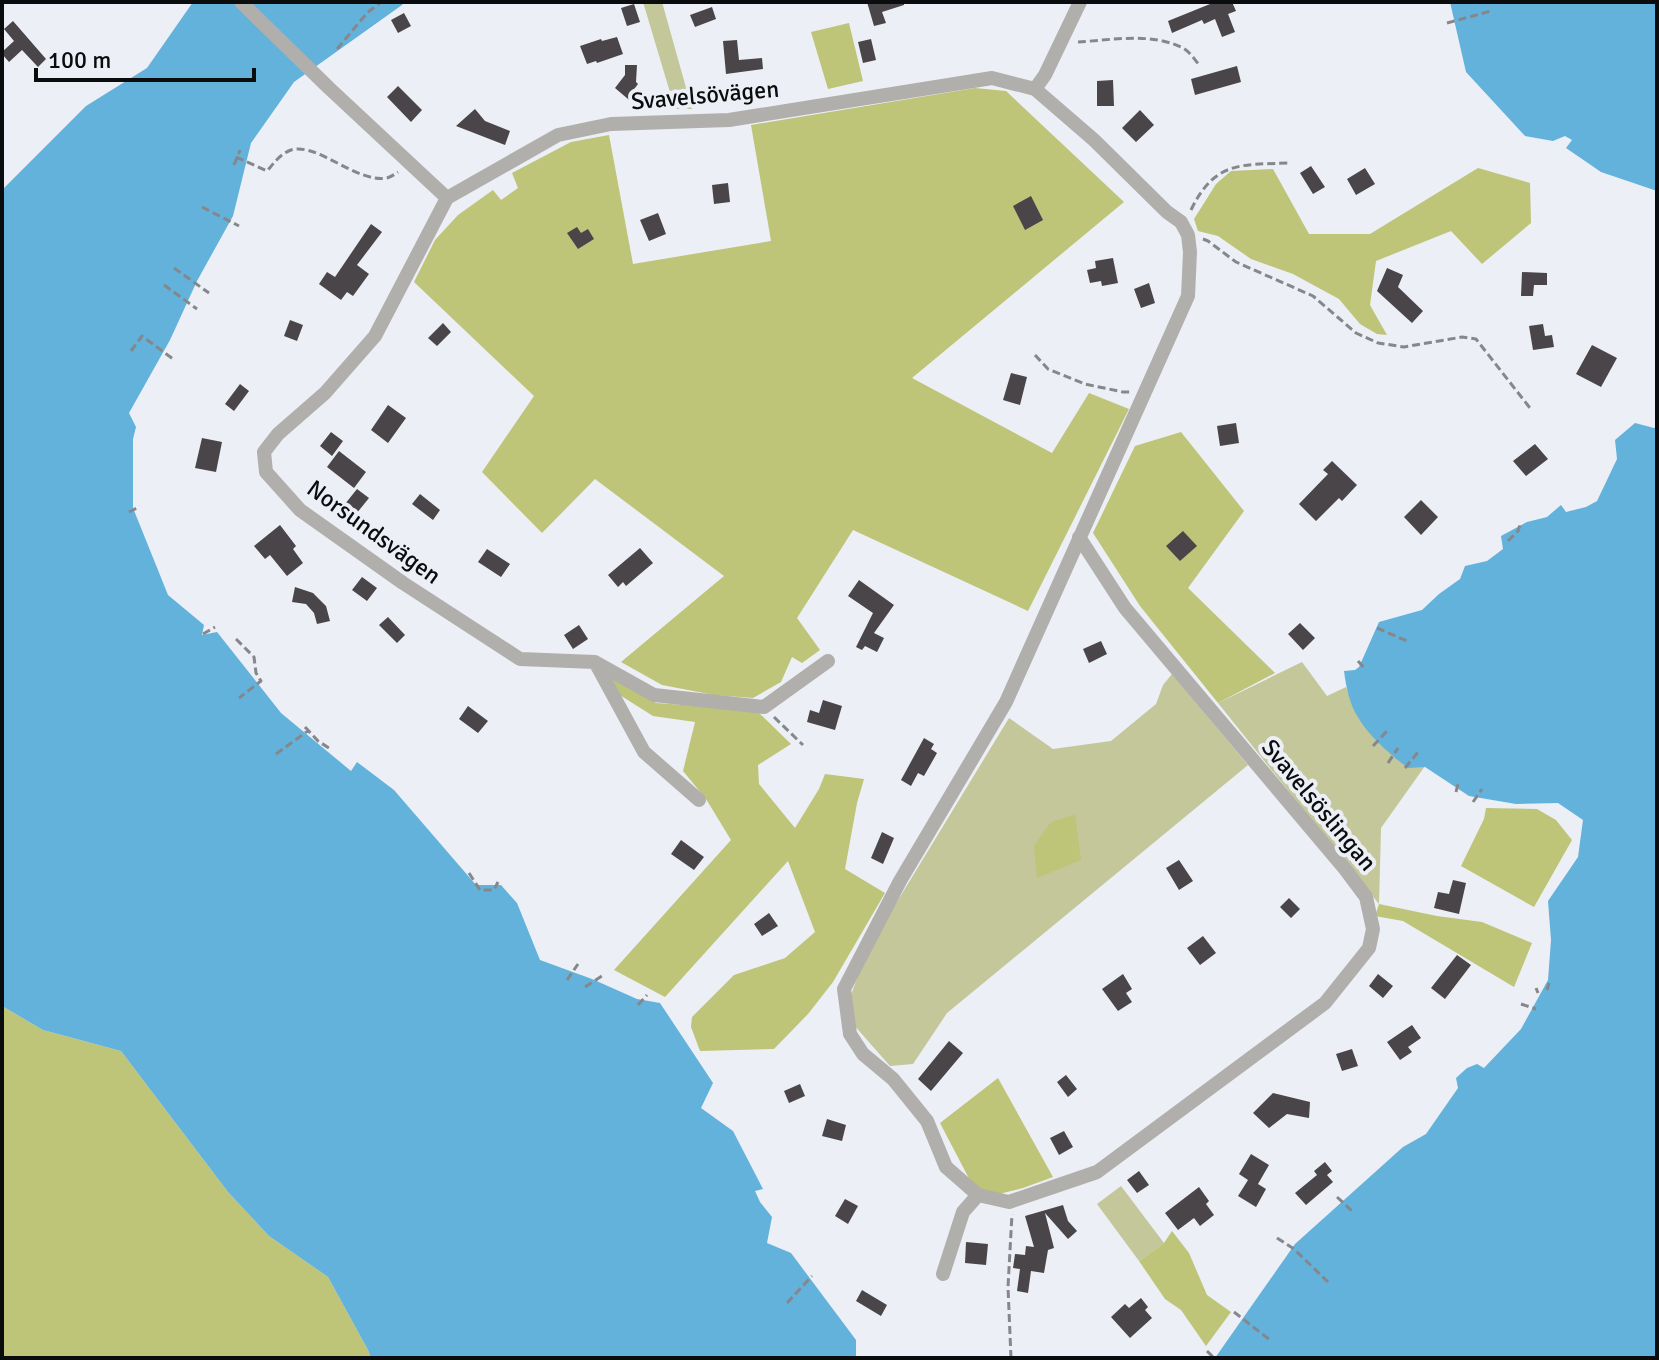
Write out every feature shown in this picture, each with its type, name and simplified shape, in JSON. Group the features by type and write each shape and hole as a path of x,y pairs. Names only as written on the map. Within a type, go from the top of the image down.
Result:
{"street":[{"path":"241,2 447,198"},
{"path":"1035,89 1065,38 1080,2"},
{"name":"Svavelsövägen","path":"447,198 558,135 611,124 729,120 992,78 1035,89 1094,140 1184,228"},
{"name":"Norsundsvägen","path":"447,198 375,336 325,393 278,434 264,452 266,472 300,510 403,583 520,659 595,662 654,695 764,707"},
{"path":"1009,1202 978,1195 946,1167 927,1121 893,1079 863,1054 850,1034 844,989 900,881 1006,702 1144,395 1188,296 1190,252 1184,228"},
{"name":"Svavelsöslingan","path":"1009,1202 1097,1172 1325,1003 1369,948 1373,929 1366,897 1125,608 1079,537"},
{"path":"764,707 828,661"},
{"path":"595,662 644,752 699,800"},
{"path":"943,1274 963,1212 978,1195"}],"path":[{"path":"337,49 367,13 381,2"},
{"path":"1447,23 1491,11"},
{"path":"1065,38 1072,42 1145,38 1162,41 1186,49 1200,66"},
{"path":"236,157 267,171 281,155 294,149 308,150 369,176 386,178 409,163"},
{"path":"234,165 240,150"},
{"path":"1290,163 1236,166 1212,178 1195,202 1184,228 1236,262 1313,296 1356,333 1378,343 1404,347 1462,337 1476,339 1530,408"},
{"path":"202,207 239,226"},
{"path":"172,274 176,266 209,293"},
{"path":"164,285 197,309"},
{"path":"131,351 142,336 173,359"},
{"path":"1035,355 1048,369 1085,384 1144,395"},
{"path":"129,512 139,507"},
{"path":"1508,541 1520,525"},
{"path":"203,634 215,627"},
{"path":"1377,628 1407,641"},
{"path":"236,639 254,657 256,673 261,681 239,698"},
{"path":"1358,661 1366,670"},
{"path":"764,707 803,745"},
{"path":"276,754 307,728 329,748"},
{"path":"1373,746 1387,731"},
{"path":"1388,763 1398,748"},
{"path":"1405,768 1419,751"},
{"path":"1456,792 1458,784"},
{"path":"1473,802 1482,789"},
{"path":"469,873 480,890 494,890 498,882"},
{"path":"567,980 578,964"},
{"path":"585,987 605,974"},
{"path":"1547,990 1549,983"},
{"path":"1536,988 1538,993"},
{"path":"638,1005 647,995"},
{"path":"1521,1004 1536,1009"},
{"path":"1337,1197 1352,1211"},
{"path":"1009,1202 1013,1215 1008,1287 1011,1358"},
{"path":"1277,1238 1294,1249 1328,1282"},
{"path":"787,1303 812,1276"},
{"path":"1234,1312 1270,1340"},
{"path":"1207,1351 1214,1358"}],"green space":[{"path":"643,2 662,2 692,109 675,109"},
{"path":"849,23 863,81 828,89 811,32"},
{"path":"975,88 1006,91 1124,202 912,378 1052,453 1089,393 1129,409 1028,611 853,530 797,618 820,650 802,663 792,657 781,682 753,698 714,695 662,685 621,662 724,576 595,479 542,533 482,472 534,396 414,282 435,240 458,215 493,190 501,200 518,188 512,173 571,142 609,135 633,264 771,241 751,125"},
{"path":"1478,168 1530,183 1531,223 1482,264 1451,231 1376,261 1370,305 1387,335 1377,334 1360,324 1339,299 1293,274 1251,259 1218,236 1198,231 1194,219 1216,184 1231,171 1273,169 1309,234 1370,234"},
{"path":"1181,432 1244,511 1188,588 1275,673 1218,703 1140,606 1093,533 1135,446"},
{"path":"1302,662 1327,696 1346,687 1359,719 1425,766 1381,828 1379,904 1218,703"},
{"path":"1172,674 1248,765 947,1013 913,1064 890,1066 853,1024 851,995 867,951 1009,718 1053,749 1111,741 1156,704 1163,685"},
{"path":"611,677 656,703 756,710 791,744 758,765 759,784 795,828 825,774 864,779 845,869 885,893 833,982 774,1049 700,1051 691,1027 692,1017 734,975 785,958 815,932 788,861 665,997 614,970 731,840 706,799 683,771 695,722 653,716 615,692"},
{"path":"1486,808 1537,809 1556,820 1572,840 1534,907 1461,866 1484,819"},
{"path":"1075,814 1081,860 1037,878 1034,846 1050,823"},
{"path":"1379,904 1482,922 1532,943 1514,987 1403,921 1375,916"},
{"path":"2,1006 43,1030 121,1051 228,1192 269,1236 328,1277 371,1358 2,1358"},
{"path":"998,1078 1053,1177 999,1194 974,1188 940,1123"},
{"path":"1121,1186 1164,1243 1139,1261 1097,1204"},
{"path":"1172,1231 1189,1253 1207,1295 1231,1312 1206,1346 1181,1310 1165,1299 1139,1261 1164,1243"}],"water":[{"path":"193,2 404,2 294,82 251,143 233,216 129,413 136,427 133,439 133,508 168,595 204,625 202,635 217,632 281,713 351,771 357,762 394,790 476,885 501,885 517,903 540,960 637,999 660,1003 713,1083 701,1108 733,1131 763,1189 755,1191 772,1217 767,1243 791,1253 856,1340 856,1358 371,1358 328,1277 269,1236 228,1192 121,1051 43,1030 2,1006 2,190 86,106 147,68"},
{"path":"1450,2 1657,2 1657,191 1601,172 1566,148 1572,140 1565,136 1553,141 1525,136 1466,72"},
{"path":"1635,423 1657,427 1657,1358 1215,1358 1295,1244 1403,1147 1426,1134 1458,1088 1456,1078 1477,1064 1484,1068 1521,1029 1548,980 1551,940 1548,901 1578,857 1583,820 1558,803 1516,804 1469,796 1425,767 1408,768 1375,739 1359,719 1349,696 1344,671 1359,667 1379,622 1422,610 1460,579 1465,566 1487,561 1503,549 1501,536 1527,522 1547,517 1561,505 1566,512 1597,501 1617,459 1615,440"}],"building":[{"path":"867,2 904,2 904,5 882,12 886,23 874,26"},
{"path":"1215,2 1232,2 1236,11 1228,14 1235,32 1222,37 1215,19 1204,24 1202,20 1172,33 1168,21"},
{"path":"634,4 640,22 627,26 621,8"},
{"path":"712,7 716,19 695,27 690,15"},
{"path":"404,13 411,26 398,33 391,20"},
{"path":"13,21 46,59 38,67 22,50 9,62 2,54 14,41 4,29"},
{"path":"617,37 623,54 587,64 580,46"},
{"path":"871,39 876,60 863,63 858,42"},
{"path":"737,40 739,60 762,58 763,69 726,74 723,41"},
{"path":"625,65 637,65 638,84 629,96 649,95 649,109 635,110 635,105 615,88 625,75"},
{"path":"1237,66 1241,82 1195,95 1191,79"},
{"path":"1113,80 1114,106 1097,106 1097,81"},
{"path":"398,86 422,110 411,122 387,97"},
{"path":"475,109 485,121 510,131 505,145 456,126"},
{"path":"1140,110 1154,125 1136,142 1122,128"},
{"path":"1311,166 1325,187 1313,194 1300,173"},
{"path":"1365,168 1375,184 1356,195 1347,179"},
{"path":"728,183 730,202 714,204 712,185"},
{"path":"1031,196 1043,220 1025,230 1013,206"},
{"path":"658,213 666,234 649,241 640,220"},
{"path":"371,224 382,232 357,265 369,274 353,296 347,292 341,300 319,284 327,272 335,277"},
{"path":"577,227 581,233 588,229 594,239 578,249 567,233"},
{"path":"1113,258 1118,283 1102,286 1101,281 1090,283 1087,270 1096,268 1095,261"},
{"path":"1387,268 1403,275 1398,287 1423,311 1412,323 1377,291"},
{"path":"1522,272 1547,273 1547,285 1534,285 1533,296 1521,296"},
{"path":"1149,283 1155,303 1141,308 1134,289"},
{"path":"290,320 303,325 297,341 284,336"},
{"path":"443,323 451,332 437,346 428,338"},
{"path":"1543,324 1545,336 1552,335 1554,347 1533,350 1529,326"},
{"path":"1592,345 1617,358 1601,387 1576,374"},
{"path":"1011,373 1027,377 1020,405 1003,400"},
{"path":"240,384 249,391 234,411 225,404"},
{"path":"388,405 406,418 388,443 371,430"},
{"path":"1236,423 1239,443 1220,446 1217,426"},
{"path":"331,432 343,441 332,456 320,446"},
{"path":"202,438 222,442 216,472 195,468"},
{"path":"1535,444 1548,459 1526,476 1513,461"},
{"path":"339,451 366,472 354,488 327,467"},
{"path":"1332,461 1357,485 1316,521 1299,504 1328,474 1323,470"},
{"path":"357,489 369,498 356,514 345,504"},
{"path":"420,494 440,510 433,520 412,504"},
{"path":"1421,500 1438,517 1421,535 1404,517"},
{"path":"280,525 296,546 293,549 303,563 287,576 270,555 265,559 254,546"},
{"path":"1183,531 1197,546 1180,561 1166,546"},
{"path":"640,548 653,563 626,586 623,582 618,587 608,575"},
{"path":"487,549 510,564 501,577 478,562"},
{"path":"362,577 377,588 367,601 352,590"},
{"path":"859,580 894,605 874,633 884,638 877,652 865,646 862,650 856,647 873,613 848,596"},
{"path":"295,587 313,593 326,606 330,621 317,624 314,613 306,604 292,602"},
{"path":"388,617 405,635 397,643 379,625"},
{"path":"1300,623 1315,638 1303,650 1288,634"},
{"path":"579,625 588,639 573,649 564,635"},
{"path":"1101,641 1107,654 1089,663 1083,649"},
{"path":"823,700 842,706 835,730 807,722 810,710 819,713"},
{"path":"468,706 488,721 478,733 459,719"},
{"path":"924,738 934,744 931,749 937,753 924,776 918,773 911,786 901,780"},
{"path":"882,832 894,838 883,864 871,858"},
{"path":"681,840 704,857 694,870 671,854"},
{"path":"1179,860 1193,881 1179,890 1166,868"},
{"path":"1453,880 1466,883 1459,914 1434,908 1438,892 1449,894"},
{"path":"1289,898 1300,909 1291,918 1280,907"},
{"path":"769,913 778,926 762,936 754,924"},
{"path":"1203,936 1216,953 1200,965 1187,948"},
{"path":"1457,955 1471,965 1445,999 1431,988"},
{"path":"1123,974 1132,989 1126,993 1132,1002 1118,1011 1102,989"},
{"path":"1378,974 1393,986 1383,998 1369,986"},
{"path":"1412,1025 1421,1038 1408,1047 1412,1052 1400,1060 1387,1042"},
{"path":"949,1041 963,1053 931,1091 918,1079"},
{"path":"1352,1049 1358,1066 1342,1071 1336,1054"},
{"path":"1066,1075 1077,1089 1068,1097 1057,1082"},
{"path":"800,1084 805,1096 789,1103 784,1091"},
{"path":"1273,1093 1310,1102 1309,1118 1287,1114 1269,1128 1253,1113"},
{"path":"827,1119 846,1125 842,1141 822,1136"},
{"path":"1064,1131 1073,1147 1059,1155 1050,1138"},
{"path":"1251,1154 1269,1165 1258,1184 1266,1189 1256,1207 1238,1196 1248,1180 1239,1174"},
{"path":"1325,1162 1332,1171 1327,1175 1333,1182 1306,1205 1295,1193 1317,1175 1314,1171"},
{"path":"1139,1171 1149,1185 1137,1193 1127,1180"},
{"path":"1199,1187 1214,1215 1200,1226 1194,1218 1178,1230 1165,1213"},
{"path":"845,1199 858,1206 848,1224 835,1216"},
{"path":"1063,1205 1068,1221 1077,1231 1068,1239 1045,1213 1054,1248 1048,1250 1044,1273 1031,1271 1028,1293 1017,1291 1020,1269 1013,1268 1015,1254 1025,1255 1026,1246 1034,1247 1025,1216"},
{"path":"966,1242 988,1244 986,1265 965,1263"},
{"path":"862,1290 887,1305 881,1316 856,1301"},
{"path":"1141,1298 1152,1318 1130,1338 1111,1317 1125,1304 1129,1308"}]}
